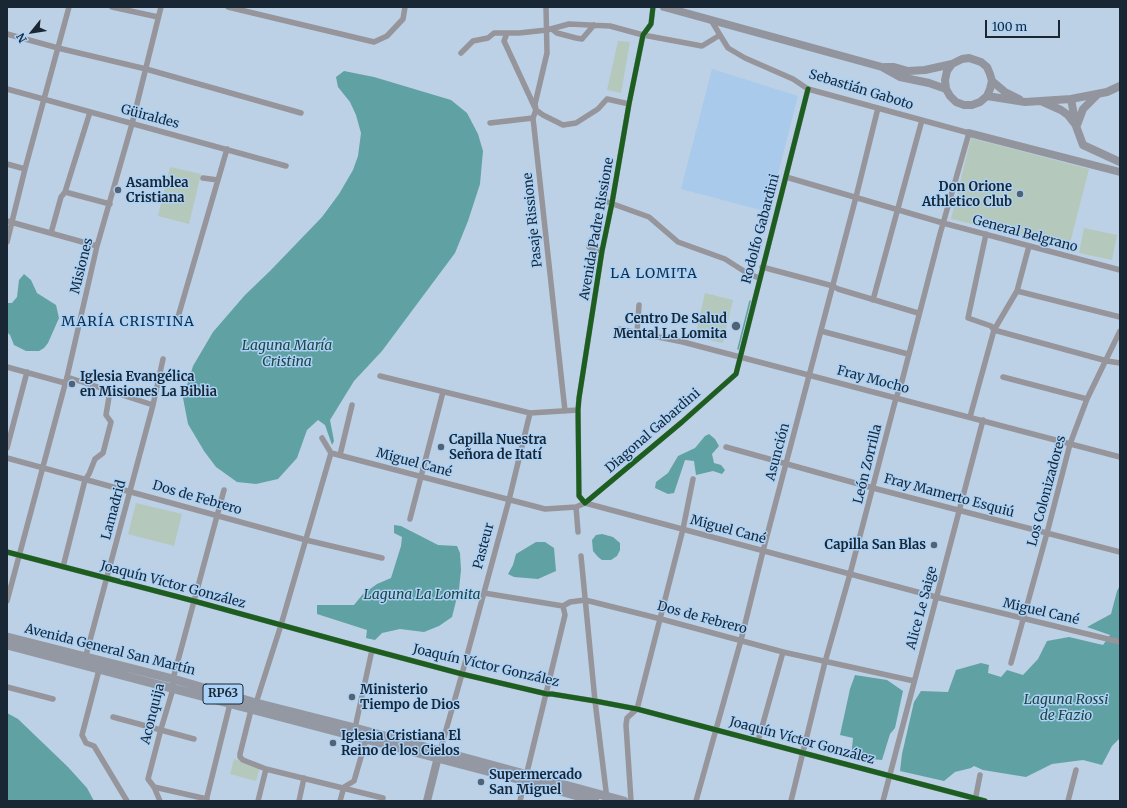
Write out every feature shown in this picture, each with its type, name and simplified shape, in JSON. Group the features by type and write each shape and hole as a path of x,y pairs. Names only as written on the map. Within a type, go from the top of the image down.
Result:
{"main road":[{"path":"664,7 710,18 882,67 900,77 929,83 946,89"},
{"path":"882,67 894,67 908,71 925,70 952,64 962,59 975,59 987,67 990,74 992,81 987,96 980,102 972,105 964,105 956,102 946,89 945,80 947,71 952,64"},
{"path":"992,81 1005,92 1025,102"},
{"path":"987,96 1025,102 1072,99 1107,92 1120,86"},
{"path":"1076,126 1083,109 1099,93"},
{"path":"1072,99 1076,126 1083,145 1120,162"},
{"path":"1042,101 1068,115 1076,126"},
{"path":"969,133 1120,172"},
{"name":"Avenida General San Martín","path":"7,637 84,662 99,670 230,704 254,706 355,728 438,755"},
{"name":"Avenida General San Martín","path":"7,645 173,680 222,693 254,706 366,740 438,755 606,798 624,801"},
{"name":"Pasteur","path":"427,801 438,755"},
{"name":"Avenida General San Martín","path":"526,778 594,801"}],"street":[{"path":"7,242 10,222 69,7"},
{"path":"112,7 158,18"},
{"name":"Misiones","path":"7,601 18,556 44,467 65,383 68,377 97,246 132,124 161,7"},
{"path":"228,7 374,42 387,36 403,19 405,7"},
{"name":"Pasaje Rissione","path":"546,7 550,30 547,53 536,97 536,110 533,118 565,411"},
{"name":"Avenida Padre Rissione","path":"585,503 579,496 578,410 602,251 629,104 643,35 651,24 653,7"},
{"name":"Sebastián Gaboto","path":"710,18 728,48 808,89 969,133"},
{"path":"461,53 473,41 488,38 494,33 519,34 550,30 569,24 610,26 643,35 702,46 720,35"},
{"path":"550,30 576,38 582,38 594,25"},
{"path":"507,33 504,41 536,110 543,115 563,124 576,123 598,109 607,99 629,104"},
{"path":"7,34 146,69 301,113"},
{"name":"Güiraldes","path":"7,89 286,166"},
{"name":"Rodolfo Gabardini","path":"736,374 759,278 808,89"},
{"name":"Asunción","path":"696,801 741,640 878,108"},
{"path":"51,233 61,197 65,192 90,112"},
{"path":"490,123 533,118"},
{"path":"874,300 922,120"},
{"name":"León Zorrilla","path":"791,801 825,662 850,574 896,398 901,385 918,313 969,133"},
{"path":"178,316 227,149"},
{"path":"7,164 25,169"},
{"path":"203,178 218,180"},
{"name":"General Belgrano","path":"786,178 943,223 1120,270"},
{"path":"65,192 110,204"},
{"path":"602,200 649,217 678,242 725,259 747,273 759,278"},
{"path":"10,222 97,246"},
{"path":"986,234 968,318 991,326 994,330 1120,364"},
{"path":"591,240 589,247 602,251"},
{"path":"970,417 994,330 1017,291 1029,246"},
{"path":"762,267 833,286 838,289 918,313"},
{"path":"1017,291 1120,317"},
{"path":"637,333 639,305"},
{"name":"Fray Mocho","path":"619,329 683,342 809,374 1120,457"},
{"path":"821,331 908,354"},
{"name":"Los Colonizadores","path":"1012,663 1070,444 1088,400 1120,331"},
{"name":"Lamadrid","path":"84,662 131,491 163,359"},
{"path":"7,367 65,383"},
{"path":"7,448 27,372"},
{"name":"Diagonal Gabardini","path":"585,503 682,422 736,374"},
{"path":"380,376 530,413 578,410"},
{"path":"68,377 153,405"},
{"path":"1003,377 1088,400"},
{"path":"63,567 85,480 95,459 103,453 111,422 106,414 110,391"},
{"path":"410,519 443,392"},
{"path":"340,455 352,405"},
{"name":"Pasteur","path":"438,755 484,593 530,413"},
{"name":"Alice Le Saige","path":"883,801 983,420"},
{"path":"322,438 331,453 281,624 254,706 240,757 243,760 266,769 344,787 383,799"},
{"name":"Fray Mamerto Esquiú","path":"726,447 873,488 1120,552"},
{"name":"Miguel Cané","path":"331,453 509,500 546,508 576,507 585,503 936,598 1120,642"},
{"name":"Dos de Febrero","path":"7,458 306,540 382,558"},
{"path":"631,801 626,725 627,718 637,709 683,529 693,479"},
{"name":"Aconquija","path":"160,801 154,787 148,779 160,730 173,689 173,680 224,490"},
{"path":"576,507 578,532"},
{"name":"Joaquín Víctor González","path":"7,552 107,579 194,600 462,674 547,694 637,709 890,775 976,800 985,801"},
{"path":"581,556 606,798"},
{"name":"Dos de Febrero","path":"484,593 563,606 570,602 585,600 783,652 914,681"},
{"path":"520,801 566,614 563,606"},
{"path":"340,801 344,787 354,781 366,740 355,728 372,650"},
{"path":"758,741 783,652"},
{"path":"99,670 82,735 86,743 94,746 127,801"},
{"path":"7,687 52,699"},
{"path":"154,787 207,800 230,704 222,693"},
{"path":"113,717 194,739"},
{"path":"258,801 266,769"},
{"path":"1068,801 1076,770"},
{"path":"976,800 980,775"},
{"path":"298,801 304,778"}],"shaded area":[{"path":"618,41 630,42 621,93 607,90"},
{"path":"712,69 798,96 768,212 681,189"},
{"name":"Don Orione Athletico Club","path":"971,138 1089,169 1069,247 951,219"},
{"path":"170,167 201,174 189,224 158,216"},
{"path":"1084,228 1117,235 1112,260 1079,253"},
{"path":"705,293 733,300 723,343 695,337"},
{"path":"136,503 182,514 174,546 128,534"},
{"path":"234,759 260,767 256,781 230,774"}],"water":[{"name":"Laguna María Cristina","path":"344,71 374,77 451,100 467,113 478,134 483,151 480,184 468,221 455,253 382,351 354,381 330,420 334,441 332,445 325,425 318,420 307,430 297,458 278,479 256,484 237,482 216,467 204,451 188,424 183,398 193,366 213,332 245,295 322,217 339,194 353,170 358,156 361,133 356,115 350,102 338,87 336,77"},
{"path":"24,274 31,280 37,293 56,305 59,318 48,343 39,351 26,351 14,345 10,335 7,332 7,303 12,303 17,297 19,280"},
{"path":"709,434 715,439 719,446 712,454 714,463 721,465 725,470 722,474 713,471 696,475 694,461 685,460 674,493 668,494 655,488 656,482 668,473 678,456 695,448 705,436"},
{"name":"Laguna La Lomita","path":"394,525 401,526 438,545 457,546 460,553 461,570 459,589 452,617 439,626 424,632 400,629 382,633 375,640 366,638 367,630 317,614 317,605 354,605 363,594 377,584 391,578 401,546 402,537 394,533"},
{"path":"602,534 613,537 620,543 620,550 617,556 611,560 602,560 593,551 592,540 596,535"},
{"name":"Laguna La Lomita","path":"536,542 545,542 554,548 556,571 538,579 514,577 508,574 513,565 516,554"},
{"name":"Laguna Rossi de Fazio","path":"1120,585 1120,738 1112,746 1102,765 1083,760 1052,764 1026,777 983,770 974,766 955,772 944,781 900,771 902,754 914,702 921,691 948,692 956,670 981,663 989,665 988,673 1001,677 1007,670 1023,675 1038,659 1047,641 1069,637 1103,645 1110,635 1087,627 1111,614"},
{"path":"855,675 887,680 903,691 895,728 890,734 882,760 851,757 853,738 840,735 850,689"},
{"path":"7,713 18,719 68,767 87,788 94,801 7,801"}],"waterway":[{"path":"738,349 750,301"}],"cycle path":[{"path":"653,7 651,24 643,35 629,104 602,251 579,398 579,496 585,503 682,422 736,374 808,89"},
{"path":"7,552 462,674 547,694 637,709 985,801"}],"place":[{"name":"Asamblea Cristiana","path":"118,190"},
{"name":"Don Orione Athletico Club","path":"1020,194"},
{"name":"Centro De Salud Mental La Lomita","path":"736,326"},
{"name":"Iglesia Evangélica en Misiones La Biblia","path":"72,384"},
{"name":"Capilla Nuestra Señora de Itatí","path":"441,447"},
{"name":"Capilla San Blas","path":"934,545"},
{"name":"Ministerio Tiempo de Dios","path":"352,697"},
{"name":"Iglesia Cristiana El Reino de los Cielos","path":"333,743"},
{"name":"Supermercado San Miguel","path":"481,782"}],"district":[{"name":"LA LOMITA","path":"654,274"},
{"name":"MARÍA CRISTINA","path":"128,322"}]}
